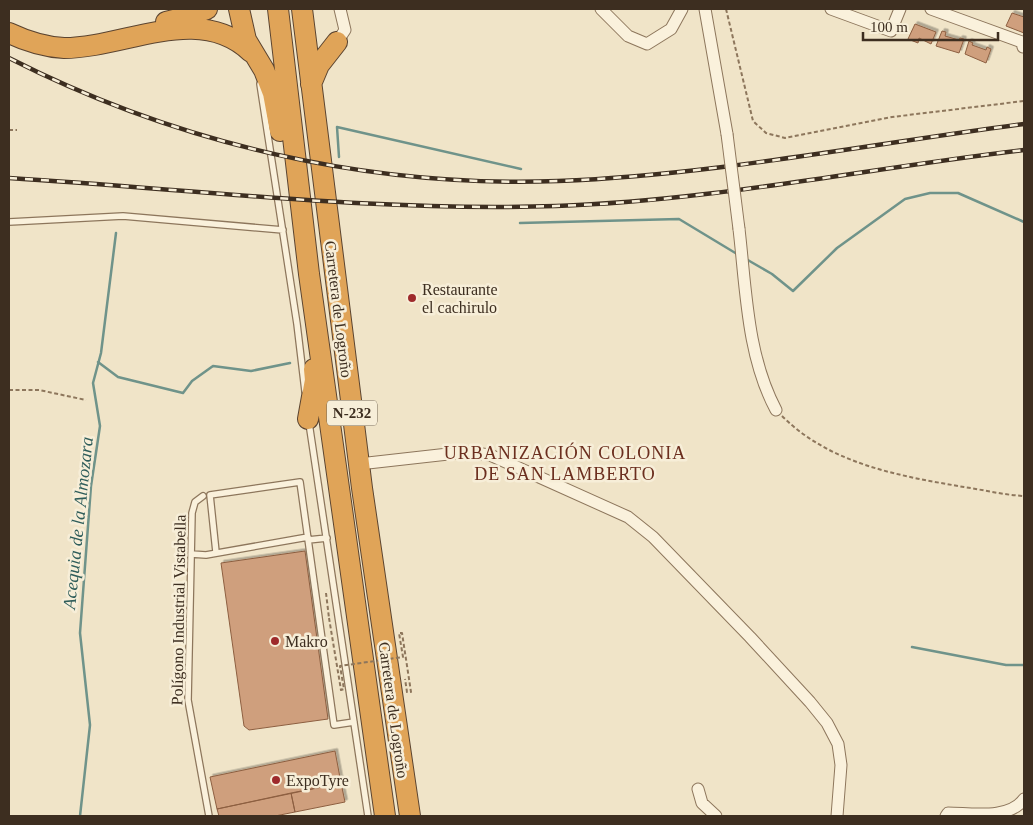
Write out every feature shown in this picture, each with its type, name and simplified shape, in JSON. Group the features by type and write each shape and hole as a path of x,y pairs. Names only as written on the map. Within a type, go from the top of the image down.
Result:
{"highway":[{"path":"9,21 29,32 43,36 80,38 177,19 207,9"},
{"path":"238,9 242,27 255,62"},
{"name":"Carretera de Logroño","path":"278,9 308,267 386,816"},
{"name":"Carretera de Logroño","path":"302,9 359,464 409,816"},
{"path":"310,9 305,32 326,42 337,42"},
{"path":"9,33 39,45 63,48 86,46 176,30 206,30 222,33 234,39 264,70 279,119 292,211 308,267 315,380 308,418"},
{"path":"311,84 319,65 337,42"}],"street":[{"path":"337,42 345,30 340,9"},
{"path":"601,9 628,36 647,44 671,29 682,9"},
{"path":"705,9 726,134 754,346 764,387 776,410"},
{"path":"831,9 891,31 900,9"},
{"path":"931,9 1022,42 1023,47"},
{"path":"359,464 466,452 490,455 628,517 653,537 674,558 783,673 827,723 838,744 841,765 837,816"},
{"path":"698,789 702,803 716,816"},
{"path":"946,816 948,813 1002,812 1020,806 1024,799"}],"lane":[{"path":"259,79 297,324 308,418 368,816"},
{"path":"9,222 123,216 283,230"},
{"path":"216,552 210,495 300,482 334,725 354,722"},
{"name":"Polígono Industrial Vistabella","path":"203,496 195,502 193,509 188,700 209,816"},
{"path":"191,554 206,555 216,552 326,538"},
{"path":"380,612 390,631"},
{"path":"409,816 410,767"}],"path":[{"path":"726,9 753,121 766,133 785,138 892,117 1024,101"},
{"path":"9,130 16,130"},
{"path":"9,390 39,390 86,400"},
{"path":"776,410 811,441 845,458 902,476 1024,496"},
{"path":"329,618 340,690 344,690 340,666 403,657 399,633 402,633 411,692 407,692 405,678"}],"building":[{"path":"1012,13 1024,17 1024,33 1006,26"},
{"path":"915,24 936,32 931,44 919,38 918,43 908,39"},
{"path":"942,31 946,32 945,36 959,40 960,38 964,39 959,53 936,46"},
{"path":"969,41 973,43 972,45 986,50 987,47 991,49 986,63 965,54"},
{"name":"Makro","path":"305,551 328,719 249,730 244,726 221,563"},
{"name":"ExpoTyre","path":"335,751 341,783 217,809 210,777"},
{"path":"341,783 345,802 295,812 291,793"},
{"path":"291,793 295,812 275,816 219,816 217,809"}],"waterway":[{"path":"339,157 337,127 521,169"},
{"path":"746,259 772,274 793,291 837,248 905,199 930,193 958,193 1024,222"},
{"path":"520,223 679,219 737,254"},
{"name":"Acequia de la Almozara","path":"80,816 90,725 80,633 91,486 100,426 93,383 101,353 116,233"},
{"path":"98,362 118,377 183,393 192,381 213,366 251,371 290,363"},
{"path":"912,647 1006,665 1024,665"}],"railway":[{"path":"9,58 73,88 139,114 207,137 345,168 416,177 487,181 558,181 616,178 733,166 1024,124"},
{"path":"9,178 350,203 487,207 556,206 674,198 1024,150"}],"place":[{"name":"Restaurante el cachirulo","path":"412,298"},
{"name":"Makro","path":"275,641"},
{"name":"ExpoTyre","path":"276,780"}],"district":[{"name":"URBANIZACIÓN COLONIA DE SAN LAMBERTO","path":"565,463"}]}
